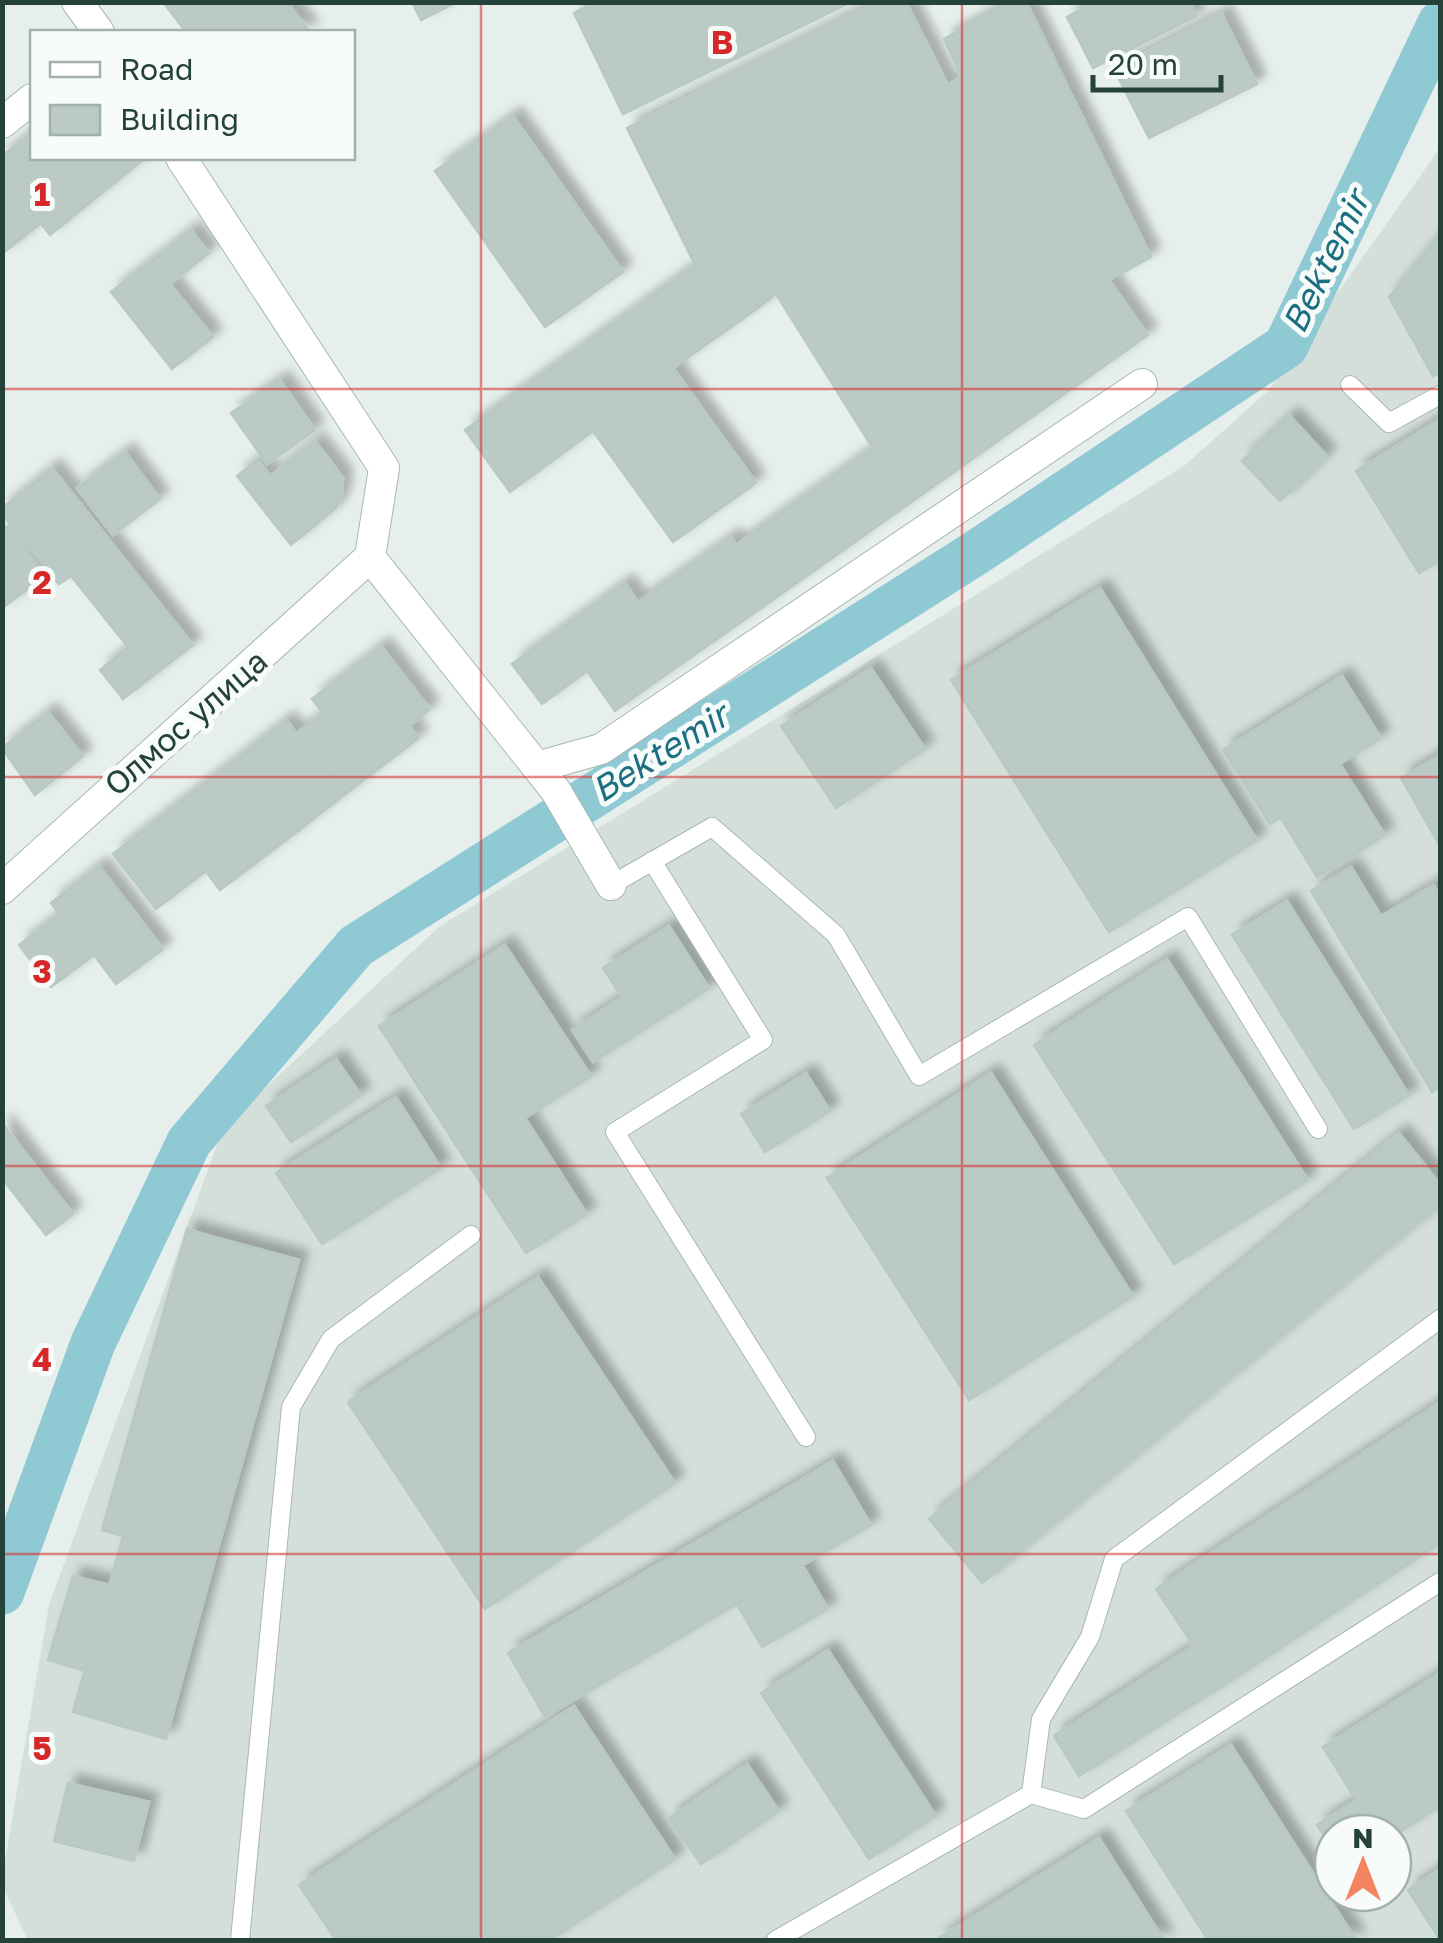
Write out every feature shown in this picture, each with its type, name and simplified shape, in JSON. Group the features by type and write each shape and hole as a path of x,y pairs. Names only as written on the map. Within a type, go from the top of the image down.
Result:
{"street":[{"path":"77,2 98,30"},
{"path":"2,122 30,100"},
{"path":"182,160 384,468 370,557 556,791 611,885"},
{"path":"537,767 601,750 1142,384"},
{"name":"Олмос улица","path":"2,889 370,557"}],"lane":[{"path":"1350,385 1389,423 1440,395"},
{"path":"611,885 712,827 836,935 919,1076 1188,917 1318,1129"},
{"path":"652,862 763,1040 616,1132 806,1438"},
{"path":"240,1940 291,1407 331,1339 471,1235"},
{"path":"1031,1794 1041,1719 1090,1638 1114,1558 1440,1318"},
{"path":"776,1940 1031,1794 1084,1809 1440,1582"}],"shaded area":[{"path":"1440,148 1440,1940 28,1940 3,1888 3,1872 49,1605 224,1126 440,926 1184,466 1269,390"}],"building":[{"path":"163,2 287,2 308,30 184,30"},
{"path":"412,2 457,2 421,20"},
{"path":"595,2 851,2 623,114 574,13"},
{"path":"878,2 906,2 948,85 695,265 627,128"},
{"path":"1012,2 1026,2 1151,257 1109,280 872,447 776,294 758,308 716,250 961,76 944,39"},
{"path":"1095,2 1190,2 1197,16 1093,68 1067,17"},
{"path":"1222,14 1257,84 1149,138 1114,69"},
{"path":"513,116 623,272 545,327 435,171"},
{"path":"30,134 30,160 143,160 50,235 2,175 2,156"},
{"path":"2,175 41,223 2,254"},
{"path":"191,230 209,253 170,284 213,337 172,369 111,292"},
{"path":"1440,234 1440,372 1433,376 1389,297"},
{"path":"716,250 758,308 673,368 756,483 673,542 593,431 510,492 465,430"},
{"path":"1109,280 1148,335 774,599 736,545"},
{"path":"280,380 315,430 267,464 231,413"},
{"path":"1290,416 1327,456 1280,501 1242,461"},
{"path":"1440,419 1440,560 1419,573 1356,471"},
{"path":"315,441 343,478 342,493 336,508 291,545 237,476 258,459 270,476"},
{"path":"125,452 160,499 113,535 77,488"},
{"path":"52,468 193,645 123,699 100,670 128,647 71,576 59,584 2,514 2,508"},
{"path":"8,526 46,576 2,608 2,530"},
{"path":"731,537 774,599 637,695 580,615 625,583 638,602"},
{"path":"1100,588 1257,840 1109,932 951,680"},
{"path":"580,615 637,695 615,711 587,671 542,704 512,664"},
{"path":"381,646 430,709 409,726 419,738 344,795 297,733 323,713 312,699"},
{"path":"871,668 925,749 836,808 781,726"},
{"path":"1342,676 1381,738 1340,764 1385,835 1317,877 1281,818 1270,824 1223,750"},
{"path":"48,712 83,756 35,795 2,748"},
{"path":"286,720 344,795 298,831 240,756"},
{"path":"1440,755 1440,846 1401,778"},
{"path":"240,756 298,831 220,890 163,815"},
{"path":"163,815 206,871 156,909 113,854"},
{"path":"99,866 163,949 116,984 94,955 51,987 19,945 59,914 51,903"},
{"path":"1351,867 1381,916 1434,885 1440,896 1440,1087 1432,1092 1311,891"},
{"path":"1287,901 1409,1095 1354,1129 1232,935"},
{"path":"669,926 709,988 593,1062 572,1030 622,997 603,968"},
{"path":"505,945 591,1076 525,1118 587,1214 526,1253 379,1026"},
{"path":"1167,959 1308,1180 1174,1264 1034,1045"},
{"path":"336,1059 361,1095 291,1142 266,1106"},
{"path":"806,1073 830,1111 765,1152 741,1114"},
{"path":"991,1073 1133,1296 969,1400 827,1178"},
{"path":"396,1097 441,1168 322,1244 276,1173"},
{"path":"2,1123 73,1214 46,1235 2,1178"},
{"path":"1399,1133 1440,1184 1440,1205 982,1583 929,1519"},
{"path":"187,1229 218,1238 133,1539 102,1530"},
{"path":"218,1238 299,1260 214,1563 133,1539"},
{"path":"538,1277 675,1483 485,1609 348,1402"},
{"path":"1440,1402 1440,1543 1221,1687 1156,1589"},
{"path":"833,1461 871,1525 545,1717 508,1653"},
{"path":"123,1537 214,1563 166,1739 73,1712"},
{"path":"803,1566 828,1609 762,1647 737,1604"},
{"path":"73,1576 109,1585 85,1671 48,1660"},
{"path":"1193,1646 1221,1687 1079,1776 1054,1736"},
{"path":"828,1650 936,1816 869,1859 761,1693"},
{"path":"1440,1673 1440,1806 1413,1823 1413,1813 1336,1813 1356,1800 1323,1747"},
{"path":"574,1706 675,1859 550,1940 504,1940 482,1906 445,1929 382,1831"},
{"path":"1231,1745 1313,1873 1313,1913 1339,1913 1356,1940 1208,1940 1126,1811"},
{"path":"747,1764 779,1811 701,1864 669,1818"},
{"path":"68,1783 149,1802 134,1861 54,1841"},
{"path":"382,1831 445,1929 482,1906 504,1940 336,1940 299,1885"},
{"path":"1099,1838 1164,1940 936,1940"},
{"path":"1440,1869 1440,1940 1413,1898 1413,1887"}],"waterway":[{"name":"Bektemir","path":"2,1592 93,1343 189,1142 356,946 974,554 1286,346 1440,23"}]}
